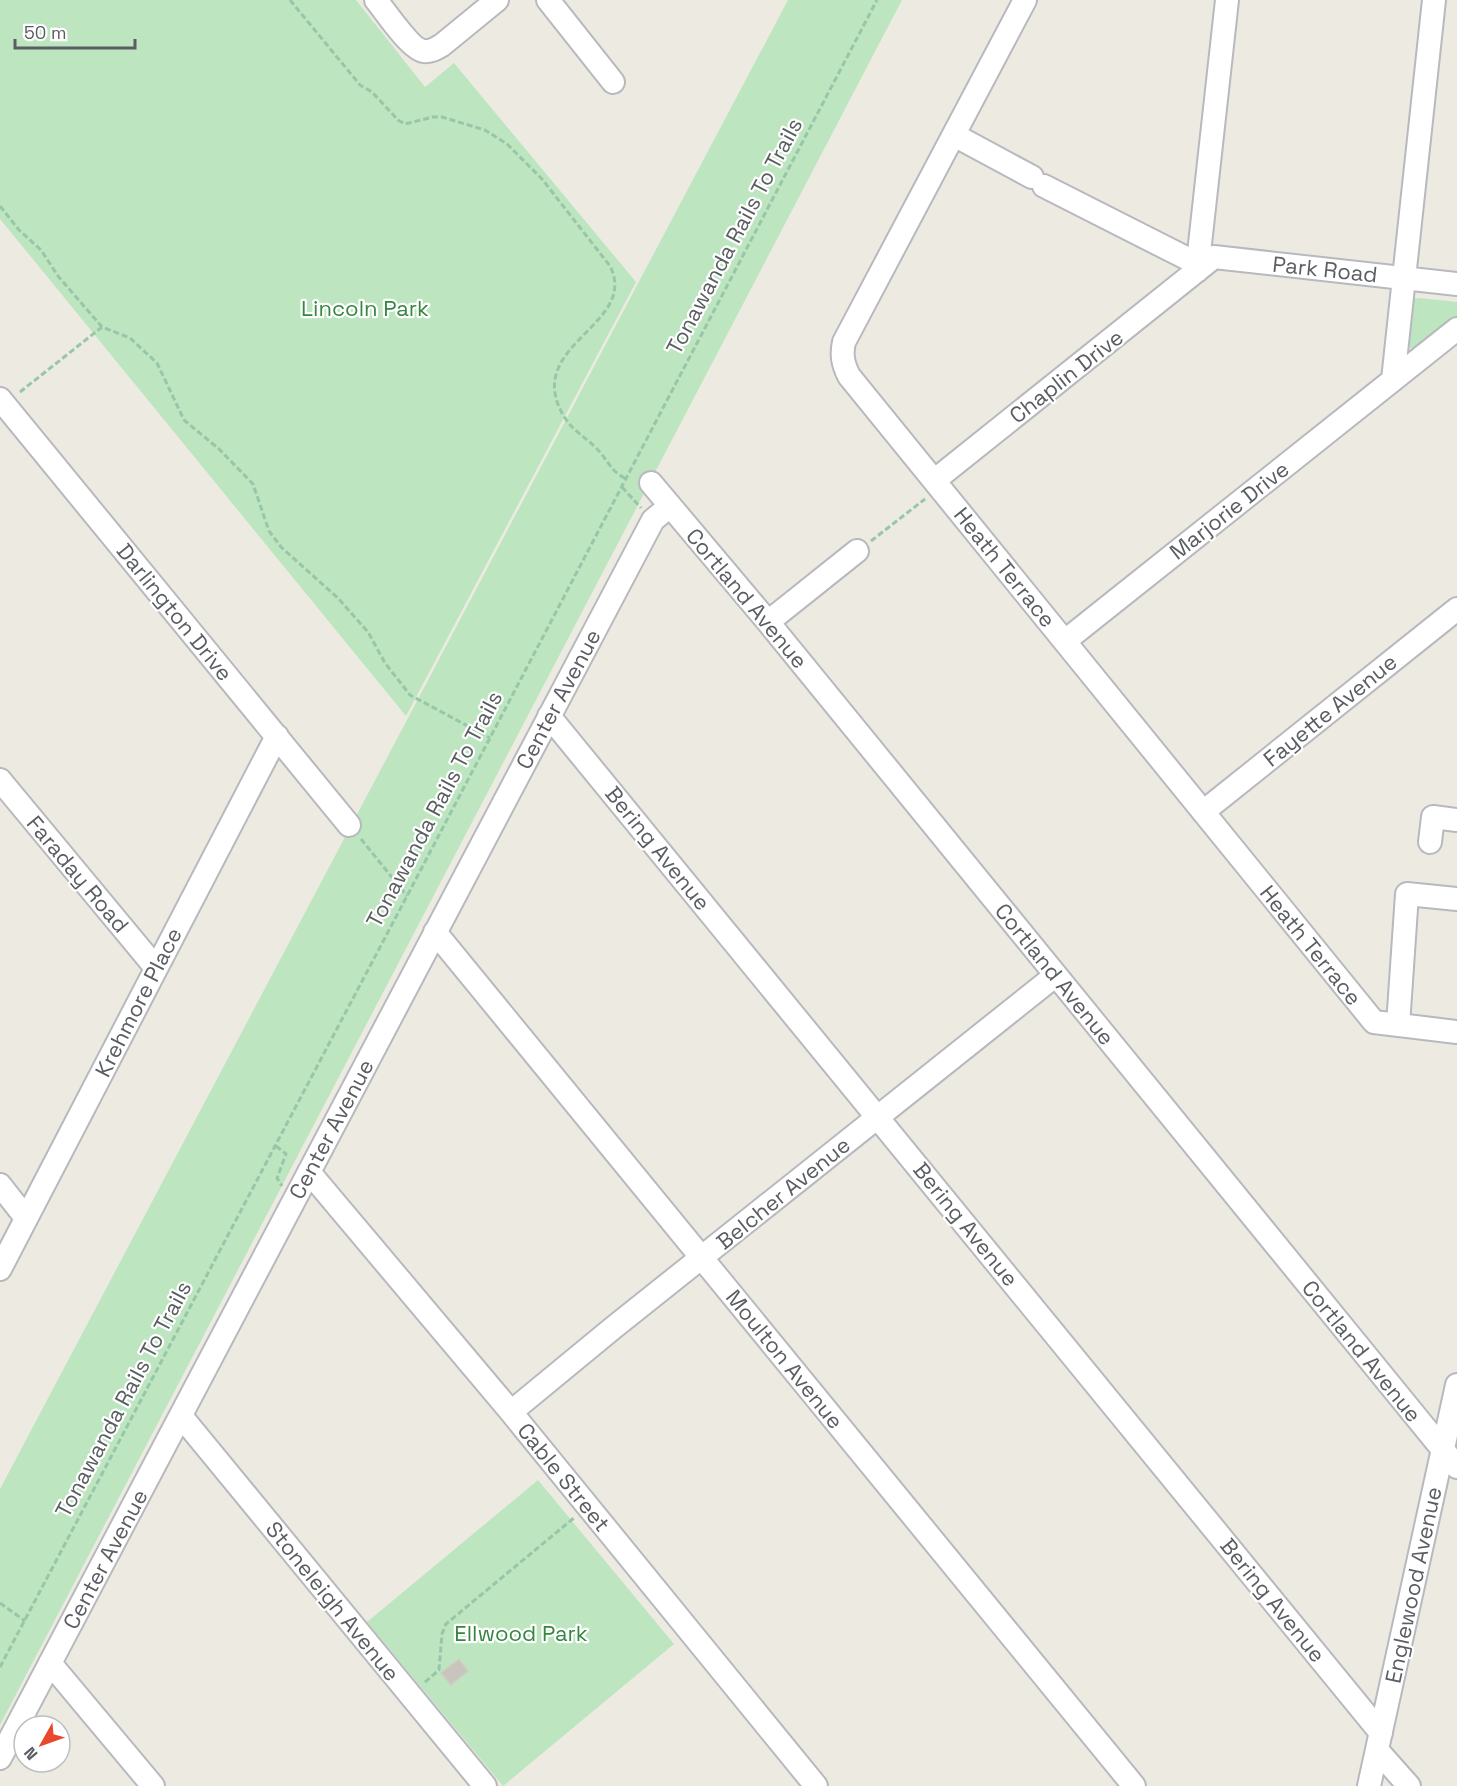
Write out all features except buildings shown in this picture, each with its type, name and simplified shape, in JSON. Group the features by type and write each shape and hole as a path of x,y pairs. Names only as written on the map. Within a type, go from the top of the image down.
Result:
{"street":[{"path":"376,0 414,46 423,52 442,45 497,0"},
{"path":"548,0 613,82"},
{"name":"Heath Terrace","path":"1024,0 844,342 842,353 844,365 849,376 1374,1022 1457,1032"},
{"path":"954,135 1197,268 1227,0"},
{"path":"1393,380 1434,0"},
{"name":"Park Road","path":"1197,268 1214,257 1457,284"},
{"name":"Chaplin Drive","path":"937,484 1197,268"},
{"name":"Marjorie Drive","path":"1065,641 1457,329"},
{"name":"Darlington Drive","path":"8,408 349,825"},
{"name":"Cortland Avenue","path":"651,483 768,622 1450,1458"},
{"name":"Center Avenue","path":"0,1758 653,520 670,506"},
{"path":"768,622 857,551"},
{"name":"Fayette Avenue","path":"1203,812 1457,609"},
{"name":"Bering Avenue","path":"549,716 878,1117 1379,1741 1409,1786"},
{"name":"Krehmore Place","path":"0,1269 277,736"},
{"name":"Faraday Road","path":"0,780 156,968"},
{"path":"1430,842 1433,817 1457,820"},
{"path":"1398,1025 1407,894 1457,899"},
{"name":"Moulton Avenue","path":"435,932 1134,1786"},
{"name":"Belcher Avenue","path":"511,1412 1056,975"},
{"name":"Cable Street","path":"309,1172 511,1412 816,1786"},
{"path":"0,1185 26,1218"},
{"name":"Englewood Avenue","path":"1369,1786 1450,1458 1457,1385"},
{"name":"Stoneleigh Avenue","path":"181,1416 485,1786"},
{"path":"50,1663 153,1786"}],"path":[{"path":"290,0 360,85 379,97 398,120 405,124 442,117 484,130 507,144 542,179 610,267 616,283 608,307 593,327 576,341 564,356 558,369 555,387 559,407 566,420 597,448 612,469 626,479"},
{"name":"Tonawanda Rails To Trails","path":"0,1667 877,0"},
{"path":"0,206 19,230 41,250 58,276 102,327 130,338 157,363 184,420 219,449 253,484 269,531 281,547 338,598 368,632 385,663 410,695 490,738"},
{"path":"8,408 102,327"},
{"path":"857,551 908,514 937,484"},
{"path":"622,487 646,513"},
{"path":"349,825 407,896"},
{"path":"276,1146 286,1154 277,1178 279,1184 284,1188"},
{"path":"423,1683 439,1670 442,1634 446,1624 578,1515"},
{"path":"0,1603 25,1621"}],"green space":[{"name":"Lincoln Park","path":"0,0 356,0 425,87 454,63 636,282 406,716 0,219"},
{"path":"788,0 902,0 0,1725 0,1489"},
{"path":"1412,299 1457,302 1457,316 1412,349 1406,345"},
{"name":"Ellwood Park","path":"538,1480 674,1644 503,1786 367,1622"}]}
